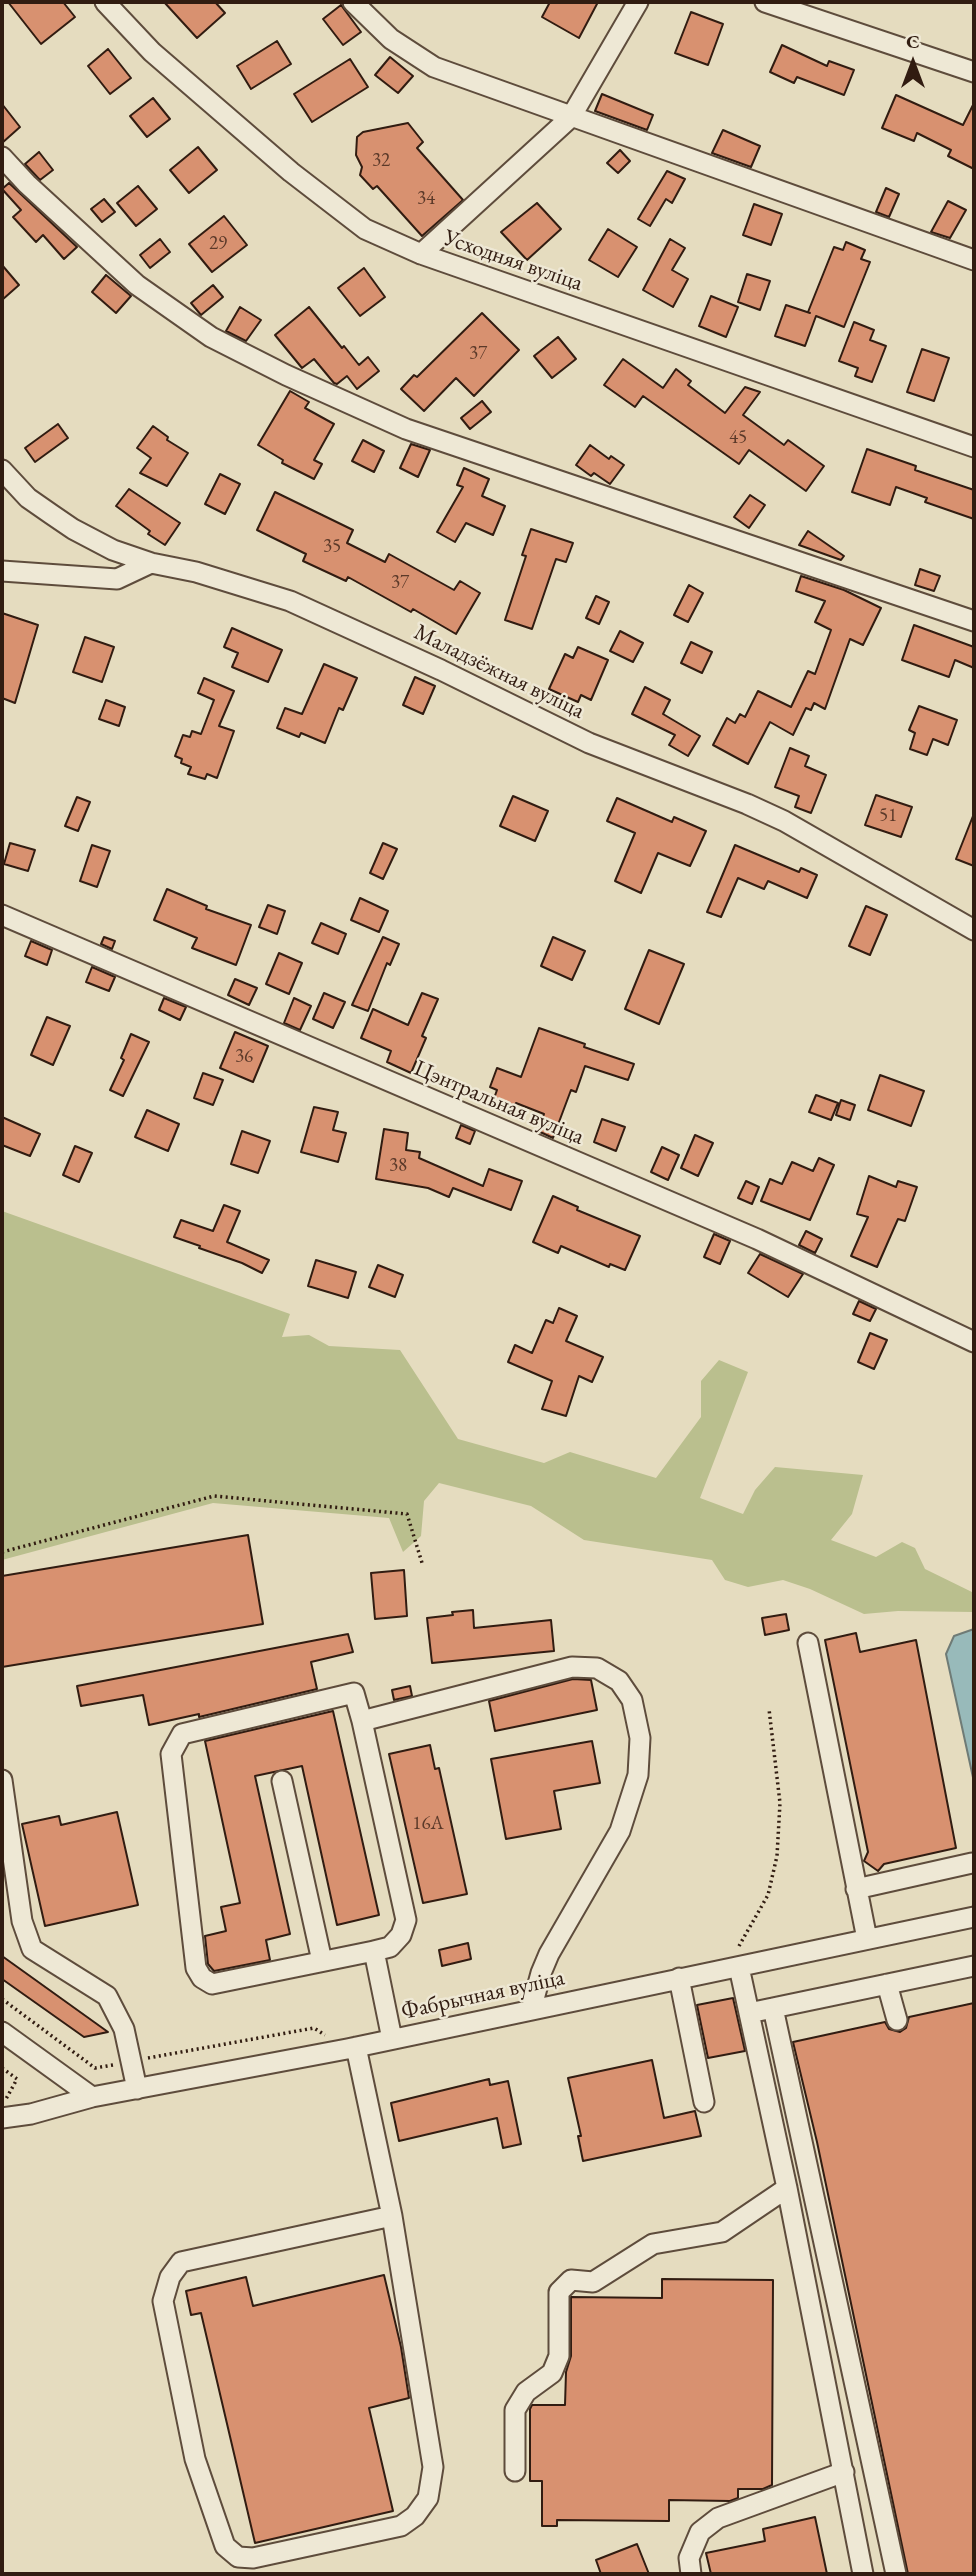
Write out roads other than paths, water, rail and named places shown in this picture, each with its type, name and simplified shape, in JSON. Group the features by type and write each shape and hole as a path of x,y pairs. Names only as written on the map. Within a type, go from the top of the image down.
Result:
{"street":[{"name":"Усходняя вуліца","path":"105,2 152,52 290,172 365,229 421,254 974,447"},
{"path":"353,2 391,39 434,67 974,260"},
{"path":"421,254 570,117 638,2"},
{"path":"765,2 974,72"},
{"path":"2,157 27,184 138,285 211,337 286,375 406,429 974,621"},
{"name":"Маладзёжная вуліца","path":"2,470 28,498 73,529 113,550 290,601 441,670 589,743 784,821 974,929"},
{"path":"2,571 117,579 151,563"},
{"name":"Цэнтральная вуліца","path":"2,915 757,1239 974,1342"},
{"path":"808,1643 867,1939"},
{"path":"362,1721 572,1667 597,1668 619,1681 632,1700 640,1738 638,1775 620,1831 549,1954 531,2010"},
{"path":"354,1693 406,1920 401,1935 390,1947 374,1951 212,1984 202,1978 196,1968 171,1754 182,1734 354,1693"},
{"path":"2,1780 22,1921 32,1949 107,1996 124,2029 137,2089"},
{"path":"282,1781 322,1961"},
{"path":"856,1889 972,1863"},
{"name":"Фабрычная вуліца","path":"2,2108 31,2113 92,2097 351,2048 974,1917"},
{"path":"374,1951 392,2039"},
{"path":"749,2013 974,1966"},
{"path":"730,1969 749,2013 787,2188 863,2574"},
{"path":"679,1978 704,2102"},
{"path":"887,1984 897,2020"},
{"path":"773,2008 896,2574"},
{"path":"2,2032 92,2097"},
{"path":"351,2048 391,2216 433,2467 428,2498 415,2516 401,2526 253,2558 238,2557 225,2546 195,2459 163,2301 170,2277 181,2262 391,2216"},
{"path":"515,2471 515,2410 526,2392 552,2373 559,2356 559,2292 571,2280 593,2281 653,2244 722,2232 787,2188"},
{"path":"691,2574 689,2558 700,2532 719,2518 844,2472"}],"water":[{"path":"974,1629 974,1782 946,1654 954,1636"}]}
